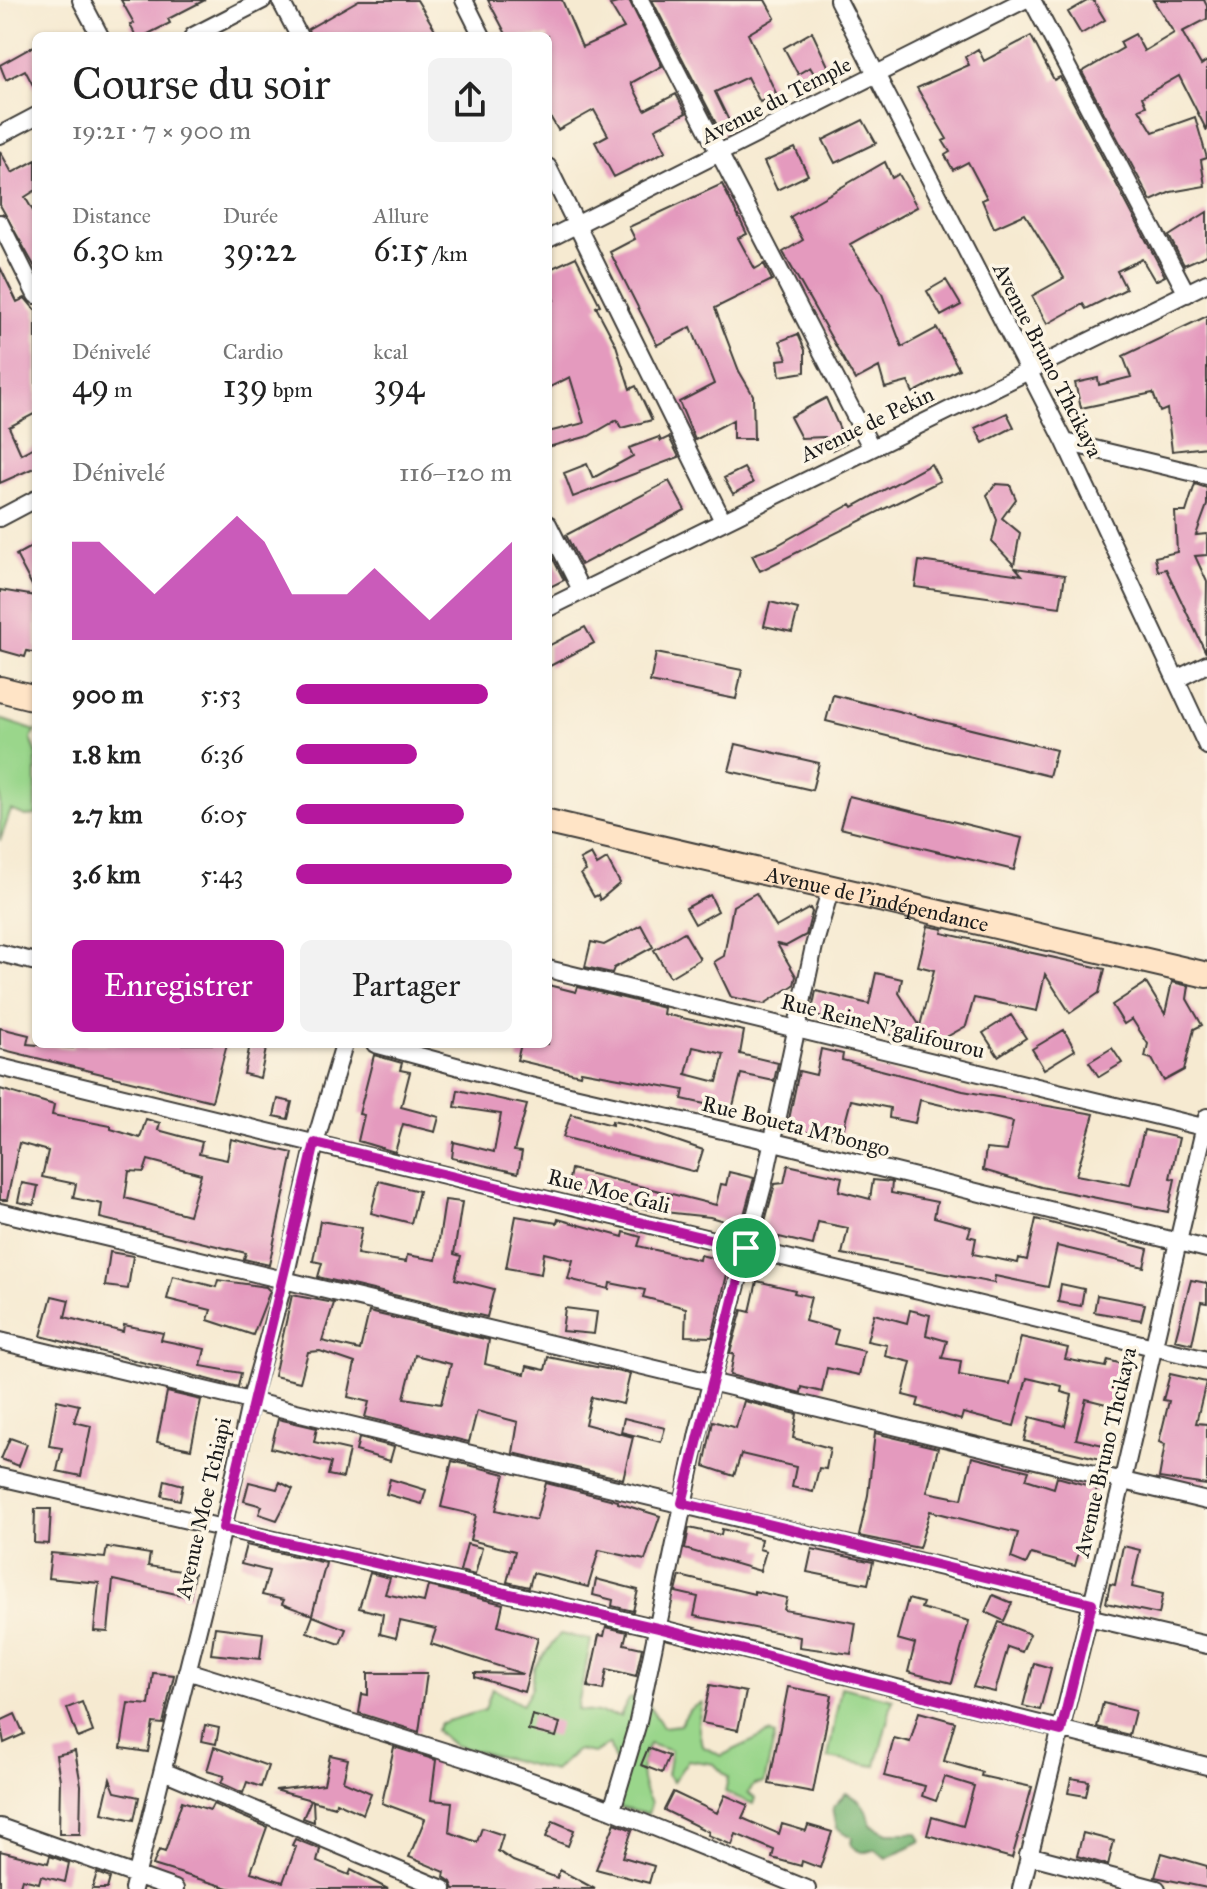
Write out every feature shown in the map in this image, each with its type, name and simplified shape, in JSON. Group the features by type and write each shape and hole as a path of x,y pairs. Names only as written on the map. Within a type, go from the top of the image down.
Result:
{"street":[{"path":"81,0 98,32"},
{"path":"201,32 263,0"},
{"path":"280,0 297,32"},
{"path":"464,0 480,32"},
{"path":"640,0 871,447"},
{"name":"Avenue Bruno Thcikaya","path":"838,0 1065,442 1179,678 1207,746"},
{"name":"Avenue du Temple","path":"552,237 1024,0"},
{"path":"1032,0 1187,294"},
{"path":"0,135 32,118"},
{"path":"552,175 723,521"},
{"path":"0,223 32,287"},
{"name":"Avenue de Pekin","path":"552,606 673,549 871,447 1207,283"},
{"path":"1065,442 1207,476"},
{"path":"0,518 32,501"},
{"path":"552,532 581,590"},
{"path":"1179,678 1207,664"},
{"path":"0,689 32,697"},
{"name":"Avenue de l'indépendance","path":"552,823 1207,975"},
{"path":"612,1810 637,1726 682,1503 746,1248 814,946 831,887"},
{"path":"0,953 32,961"},
{"name":"Rue ReineN'galifourou","path":"552,970 1206,1124"},
{"name":"Avenue Moe Tchiapi","path":"136,1882 223,1528 251,1399 285,1278 315,1143 343,1048"},
{"name":"Rue Boueta M'bongo","path":"390,1048 530,1086 770,1141 1207,1249"},
{"name":"Rue Moe Gali","path":"0,1067 1207,1360"},
{"name":"Avenue Bruno Thcikaya","path":"1021,1889 1123,1479 1206,1124"},
{"path":"0,1212 1207,1501"},
{"path":"0,1341 682,1503 1090,1610 1207,1645"},
{"path":"0,1477 113,1506 223,1528 658,1628 1207,1766"},
{"path":"187,1671 478,1762 612,1810 807,1889"},
{"path":"163,1771 443,1889"},
{"path":"0,1827 136,1882 175,1889"},
{"path":"1028,1855 1157,1889"}],"green space":[{"path":"0,719 32,730 32,815 11,810 0,841"},
{"path":"560,1634 591,1640 577,1710 620,1716 629,1699 638,1696 617,1767 609,1744 594,1753 577,1750 554,1771 453,1745 436,1730 440,1723 485,1710 492,1688 522,1705 532,1688 534,1668"},
{"path":"841,1687 893,1699 876,1766 828,1758"},
{"path":"646,1701 663,1727 680,1725 690,1709 702,1702 698,1724 702,1746 721,1756 769,1733 775,1736 764,1783 754,1785 748,1793 755,1798 753,1804 725,1792 728,1778 714,1764 688,1760 673,1782 667,1775 671,1751 649,1744 641,1774 651,1803 648,1814 616,1807"},
{"path":"846,1793 863,1805 871,1825 887,1833 917,1833 921,1841 886,1858 875,1849 865,1852 857,1850 851,1845 852,1837 837,1828 833,1807"}],"building":[{"path":"121,0 205,0 168,19 170,23 152,32 134,32 130,25 134,23"},
{"path":"359,0 417,0 437,32 309,32 308,29"},
{"path":"488,0 562,0 582,47 624,28 610,5 629,0 662,66 631,83 645,110 676,94 686,113 655,129 666,151 614,177 595,142 608,135 594,110 558,130 552,120 552,32 505,32"},
{"path":"652,0 765,0 775,18 748,34 776,93 760,102 747,77 715,92 733,129 722,135"},
{"path":"1093,0 1105,20 1081,34 1068,12"},
{"path":"1153,0 1204,0 1207,6 1207,19 1182,32 1201,65 1207,61 1207,131 1179,76 1142,97 1146,106 1139,109 1153,132 1195,117 1207,158 1201,160 1205,186 1171,192 1151,201 1082,72 1123,48 1120,42 1135,34 1144,51 1174,33"},
{"path":"812,32 830,70 816,77 810,67 798,74 784,48"},
{"path":"1031,36 1054,80 1060,77 1165,276 1155,281 1142,259 1117,271 1126,289 1086,309 1083,304 1047,324 1032,296 1064,278 1025,214 994,228 982,200 987,198 968,162 953,170 945,155 950,152 943,141 947,139 917,88 969,65 965,57 978,49 984,61"},
{"path":"32,47 32,83 25,70 6,80 0,65"},
{"path":"863,120 876,143 835,163 823,140"},
{"path":"795,148 808,175 777,190 764,162"},
{"path":"0,151 12,173 32,162 32,193 25,197 32,209 32,262 0,205"},
{"path":"885,162 892,178 899,174 917,207 850,244 882,294 902,347 937,328 959,369 913,393 908,382 885,388 879,367 855,380 783,252 803,240 790,217"},
{"path":"722,184 747,234 738,238 755,269 764,264 772,280 715,308 739,371 753,395 754,439 733,439 733,420 695,440 679,402 714,384 691,327 657,345 610,252 635,239 629,227"},
{"path":"1207,212 1207,255 1184,265 1169,236"},
{"path":"576,257 600,305 596,307 616,345 630,389 636,386 652,420 621,428 617,420 589,436 552,446 552,431 584,423 570,377 552,386 552,268"},
{"path":"0,267 17,302 25,298 32,306 32,415 9,427 21,454 32,448 32,469 0,483"},
{"path":"946,280 961,305 941,316 927,291"},
{"path":"1207,316 1207,447 1172,451 1167,409 1160,412 1153,393 1081,408 1075,383 1098,378 1099,385 1131,377 1123,356"},
{"path":"798,334 805,350 805,372 780,376 778,360 787,359 780,341"},
{"path":"826,398 846,443 832,450 825,437 801,438 790,417"},
{"path":"1007,413 1014,427 983,443 975,428"},
{"path":"659,437 661,441 669,437 679,457 573,497 564,473 587,464 593,478 633,456 629,448"},
{"path":"931,464 940,481 760,571 752,555 774,547 851,504 853,507"},
{"path":"744,468 753,483 733,494 724,478"},
{"path":"669,481 685,510 581,565 566,535"},
{"path":"996,484 1010,485 1016,499 1002,518 1020,533 1014,565 992,542 997,520 987,495"},
{"path":"1195,484 1207,488 1207,505 1196,535 1207,534 1207,555 1195,556 1207,582 1206,653 1166,569 1158,571 1155,557 1177,552 1175,512 1186,512"},
{"path":"32,546 32,585 16,555"},
{"path":"552,557 564,580 552,586"},
{"path":"919,561 1022,575 1016,568 1065,575 1060,607 915,587"},
{"path":"0,590 32,595 32,652 27,651 25,657 0,650"},
{"path":"770,602 798,609 792,632 764,626"},
{"path":"585,627 594,643 552,665 552,644"},
{"path":"656,653 742,670 736,699 650,682"},
{"path":"833,695 1056,750 1049,776 826,721"},
{"path":"736,744 819,763 812,790 729,771"},
{"path":"849,796 1022,838 1014,870 840,828"},
{"path":"591,854 597,865 607,859 620,883 600,900 598,895 594,897 581,874 586,871 580,860"},
{"path":"756,893 776,927 810,908 812,912 806,935 786,946 777,944 796,976 794,985 764,1004 731,997 714,962 724,956 733,906"},
{"path":"710,895 718,911 695,924 686,908"},
{"path":"641,925 653,947 614,968 612,973 585,967 591,942 604,945"},
{"path":"928,926 943,929 942,933 1105,969 1099,993 1070,1013 1045,974 1037,1011 974,998 966,1026 932,1045 811,1015 816,991 869,1004 876,973 902,979 899,993 920,1026 934,970 918,966"},
{"path":"684,932 700,959 670,977 654,950"},
{"path":"1172,982 1189,986 1187,999 1202,1025 1194,1029 1184,1070 1164,1081 1152,1059 1145,1057 1148,1044 1132,1019 1124,1024 1112,1005 1146,983 1165,1014"},
{"path":"552,986 576,992 578,987 664,1008 663,1014 744,1031 740,1054 778,1063 774,1081 741,1074 732,1110 682,1099 684,1090 581,1071 580,1075 517,1060 520,1048 552,1048","holes":["693,1047 724,1054 717,1082 686,1074"]},
{"path":"1011,1015 1026,1038 998,1056 983,1033"},
{"path":"0,1028 29,1035 27,1044 32,1044 32,1048 226,1048 212,1101 0,1049"},
{"path":"1064,1030 1075,1050 1044,1069 1032,1049"},
{"path":"249,1048 266,1048 260,1078 244,1074"},
{"path":"1112,1048 1122,1063 1099,1077 1089,1062"},
{"path":"821,1049 843,1054 842,1060 963,1091 1094,1114 1076,1175 1130,1185 1144,1130 1179,1138 1170,1178 1175,1179 1168,1212 1041,1187 983,1170 986,1149 1007,1151 1013,1122 920,1100 915,1123 889,1118 890,1108 851,1100 841,1138 787,1129 799,1071 816,1075"},
{"path":"374,1055 402,1063 400,1070 410,1072 401,1107 439,1117 435,1132 403,1124 395,1152 358,1141 364,1115 359,1114"},
{"path":"0,1089 54,1105 52,1115 111,1126 111,1129 140,1138 146,1119 160,1123 158,1130 202,1142 199,1154 227,1160 231,1139 293,1153 269,1265 244,1259 246,1253 100,1218 102,1204 73,1198 76,1184 42,1177 48,1151 19,1143 7,1200 0,1200","holes":["148,1160 201,1174 189,1215 125,1198 129,1171 144,1172"]},
{"path":"458,1090 527,1105 514,1151 522,1152 518,1173 452,1158 454,1142 494,1152 501,1114 455,1107"},
{"path":"278,1099 292,1102 288,1119 274,1116"},
{"path":"571,1114 612,1125 612,1121 630,1125 703,1150 696,1172 563,1137"},
{"path":"788,1165 842,1177 839,1191 870,1199 873,1180 892,1182 891,1193 937,1202 934,1217 971,1227 968,1236 976,1238 973,1254 1018,1263 1019,1258 1027,1260 1036,1219 1148,1249 1144,1267 1057,1246 1048,1287 995,1276 994,1283 842,1254 848,1228 818,1222 813,1245 779,1237 777,1244 760,1240 775,1184 784,1183"},
{"path":"571,1169 716,1205 721,1184 726,1185 729,1172 754,1178 741,1226 710,1217 655,1211 567,1190"},
{"path":"379,1181 419,1191 411,1223 371,1213"},
{"path":"22,1183 38,1186 34,1205 18,1202"},
{"path":"445,1200 462,1202 454,1254 461,1256 455,1279 494,1289 487,1317 318,1277 322,1263 313,1261 320,1221 362,1228 357,1254 406,1262 407,1255 436,1260"},
{"path":"516,1216 557,1223 558,1219 623,1237 624,1232 641,1237 638,1246 699,1260 700,1255 730,1262 712,1337 685,1336 686,1308 643,1297 645,1290 610,1283 609,1289 568,1279 573,1260 544,1253 541,1274 506,1268"},
{"path":"110,1252 133,1256 128,1289 105,1286"},
{"path":"173,1276 216,1287 218,1280 266,1287 270,1291 253,1335 208,1320 211,1310 167,1299"},
{"path":"1191,1280 1207,1283 1207,1303 1201,1302 1192,1344 1175,1340"},
{"path":"757,1281 811,1297 805,1321 838,1330 834,1344 864,1351 859,1375 827,1368 822,1392 802,1387 801,1393 730,1375 734,1354 730,1353 742,1310 750,1312"},
{"path":"1061,1284 1084,1289 1081,1306 1058,1302"},
{"path":"292,1295 334,1303 322,1341 360,1350 369,1312 489,1340 485,1364 525,1374 527,1366 545,1370 548,1357 630,1374 623,1404 591,1397 585,1424 633,1437 623,1479 513,1453 518,1422 477,1411 469,1442 365,1417 369,1402 348,1397 355,1363 320,1351 308,1352 300,1382 274,1376","holes":["415,1355 451,1364 441,1404 404,1398"]},
{"path":"1097,1295 1145,1304 1141,1320 1094,1312"},
{"path":"52,1296 69,1300 65,1317 123,1332 124,1325 163,1333 161,1340 205,1349 201,1366 241,1373 238,1387 41,1336"},
{"path":"565,1308 597,1312 594,1334 562,1331"},
{"path":"910,1310 930,1315 926,1335 947,1341 942,1358 961,1361 959,1375 1010,1384 1021,1337 1068,1348 1065,1359 1106,1367 1108,1360 1129,1366 1118,1407 1086,1399 1076,1439 1108,1446 1105,1460 1024,1441 1030,1417 1065,1426 1072,1395 1061,1392 1062,1386 1027,1378 1014,1426 963,1413 961,1420 917,1406 919,1399 903,1395 911,1362 885,1356 887,1345 867,1341 874,1314 907,1323"},
{"path":"1170,1374 1206,1382 1196,1423 1207,1424 1207,1485 1159,1478 1165,1444 1159,1442 1169,1401 1163,1400"},
{"path":"167,1392 201,1400 191,1449 157,1442"},
{"path":"57,1400 79,1405 74,1422 91,1426 81,1476 57,1471 62,1448 49,1446"},
{"path":"744,1401 797,1414 793,1438 830,1448 826,1469 819,1468 813,1492 792,1487 796,1467 741,1454 734,1476 704,1466 713,1421 736,1428"},
{"path":"624,1418 665,1428 661,1442 621,1432"},
{"path":"278,1419 317,1428 314,1442 349,1450 343,1478 328,1475 331,1463 271,1448"},
{"path":"875,1433 938,1448 927,1492 962,1499 972,1457 1029,1471 1026,1479 1054,1488 1057,1477 1097,1488 1075,1566 1031,1554 1026,1564 1011,1558 1018,1533 930,1511 919,1548 859,1536 868,1495"},
{"path":"10,1438 27,1444 19,1466 1,1459"},
{"path":"359,1438 394,1447 390,1461 356,1451"},
{"path":"452,1461 505,1474 496,1510 536,1520 546,1483 618,1501 660,1516 645,1560 599,1550 588,1587 533,1573 529,1587 507,1582 515,1551 470,1540 476,1515 441,1507"},
{"path":"390,1479 426,1490 422,1504 386,1494"},
{"path":"165,1480 183,1485 180,1500 162,1496"},
{"path":"249,1482 277,1489 280,1482 293,1489 277,1520 259,1514 262,1506 244,1501"},
{"path":"35,1509 51,1509 49,1544 34,1543"},
{"path":"689,1528 721,1535 722,1529 761,1539 759,1549 766,1551 760,1571 685,1549"},
{"path":"467,1544 482,1548 475,1575 460,1571"},
{"path":"246,1545 326,1563 312,1615 282,1604 284,1600 262,1595 269,1571 241,1564"},
{"path":"1123,1546 1140,1550 1132,1587 1163,1594 1159,1614 1106,1603 1110,1584 1115,1585"},
{"path":"107,1547 150,1554 148,1566 194,1573 190,1597 113,1580 108,1632 94,1631 99,1583 48,1578 51,1553 105,1558"},
{"path":"812,1549 873,1562 868,1584 807,1572"},
{"path":"370,1573 390,1578 385,1594 424,1602 428,1586 503,1604 498,1626 538,1638 524,1692 475,1677 475,1673 523,1674 431,1644 436,1629 400,1621 396,1638 380,1634 383,1614 359,1608"},
{"path":"680,1576 754,1594 754,1591 787,1598 784,1610 856,1623 851,1654 799,1647 800,1637 694,1616 698,1597 676,1592"},
{"path":"596,1579 638,1590 633,1611 612,1606 613,1600 593,1595"},
{"path":"993,1595 1012,1603 1004,1621 985,1612"},
{"path":"908,1599 923,1603 921,1608 969,1621 952,1683 908,1672 915,1644 897,1639"},
{"path":"313,1616 346,1629 340,1644 307,1632"},
{"path":"999,1622 1030,1634 1022,1652 1008,1647 995,1692 973,1687"},
{"path":"215,1627 263,1633 260,1659 211,1654"},
{"path":"606,1627 627,1632 624,1644 642,1648 636,1676 607,1669 603,1690 588,1687 599,1635 604,1636"},
{"path":"1034,1663 1051,1668 1040,1710 1023,1706"},
{"path":"153,1673 174,1675 163,1724 153,1723 148,1752 121,1748 128,1703 149,1705"},
{"path":"368,1673 427,1673 419,1732 359,1713 362,1694 368,1695"},
{"path":"710,1685 746,1692 738,1730 702,1723"},
{"path":"788,1687 832,1695 813,1792 769,1784"},
{"path":"82,1702 93,1732 78,1738 67,1708"},
{"path":"1103,1703 1135,1711 1129,1735 1097,1727"},
{"path":"919,1712 955,1722 944,1761 982,1772 981,1776 1032,1787 1012,1858 927,1835 932,1817 963,1826 974,1786 945,1777 936,1801 922,1796 925,1786 884,1776 894,1738 910,1742"},
{"path":"15,1714 24,1734 4,1743 0,1721"},
{"path":"532,1715 560,1723 556,1737 528,1730"},
{"path":"205,1725 219,1728 216,1744 202,1741"},
{"path":"214,1747 268,1766 261,1787 247,1782 243,1793 221,1783 224,1776 207,1771"},
{"path":"394,1747 436,1760 431,1800 452,1802 449,1832 477,1842 482,1828 503,1835 498,1851 513,1861 557,1878 560,1870 595,1889 454,1889 444,1877 445,1872 409,1857 425,1819 382,1803"},
{"path":"648,1748 669,1756 662,1773 641,1765"},
{"path":"75,1751 81,1785 80,1834 59,1834 60,1780 56,1755"},
{"path":"330,1755 348,1759 343,1781 371,1793 363,1814 336,1802 335,1807 313,1801 314,1822 303,1818 311,1800 275,1790 324,1784"},
{"path":"1071,1778 1089,1781 1086,1796 1068,1793"},
{"path":"110,1779 115,1792 139,1797 134,1820 102,1813"},
{"path":"673,1792 717,1813 725,1795 748,1805 742,1818 779,1834 782,1824 806,1831 808,1825 832,1832 820,1868 802,1861 801,1866 772,1858 774,1850 736,1834 732,1845 708,1835 709,1832 664,1810"},
{"path":"182,1801 210,1810 213,1804 267,1827 251,1872 283,1882 296,1847 292,1845 295,1839 320,1849 317,1862 349,1875 351,1870 388,1889 232,1889 153,1865 159,1850 165,1852"},
{"path":"553,1821 574,1830 568,1846 546,1837"},
{"path":"615,1823 632,1830 623,1857 654,1866 649,1883 596,1869"},
{"path":"1083,1833 1114,1841 1108,1865 1077,1856"},
{"path":"0,1851 48,1863 50,1856 69,1863 65,1882 41,1876 39,1883 22,1879 19,1889 0,1889"},
{"path":"1162,1853 1207,1866 1207,1888 1155,1877"},
{"path":"97,1873 110,1878 107,1889 92,1889"}],"route":[{"path":"315,1143 746,1248 682,1503 1092,1603 1061,1731 658,1628 223,1528 251,1399 285,1278 315,1143"}]}
